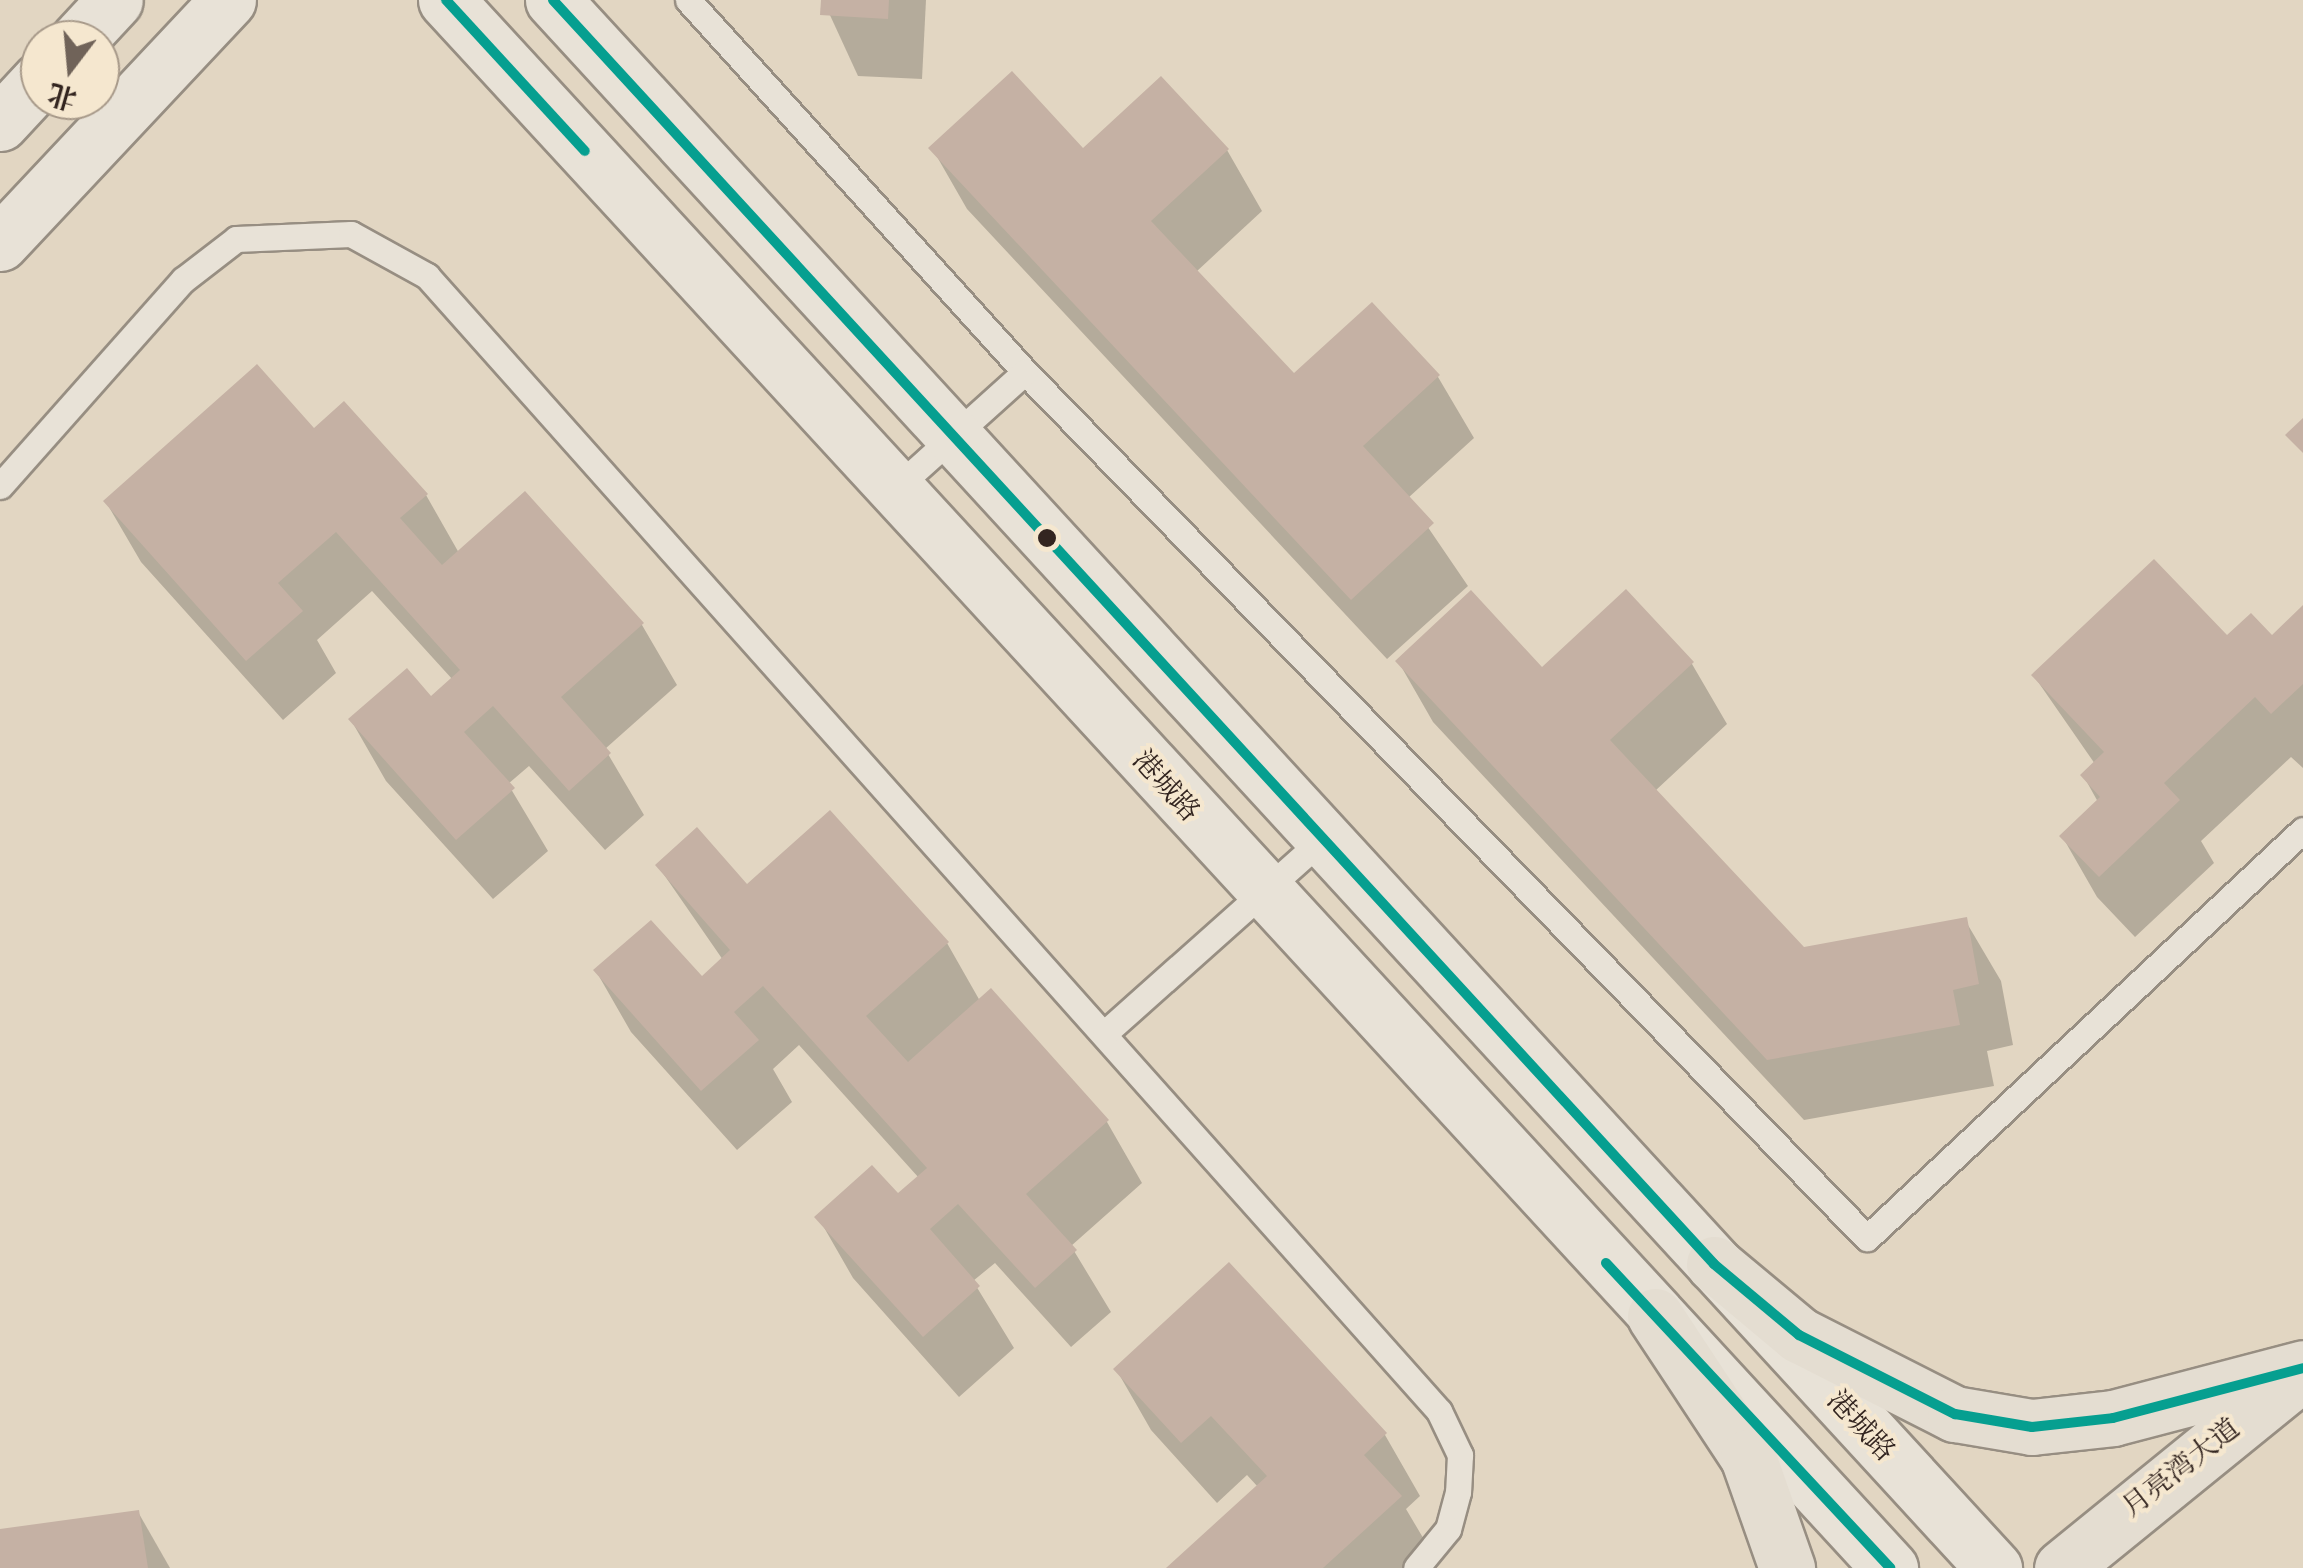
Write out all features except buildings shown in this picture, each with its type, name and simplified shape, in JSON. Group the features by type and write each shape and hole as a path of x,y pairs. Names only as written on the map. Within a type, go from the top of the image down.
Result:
{"main road":[{"path":"1714,1264 1799,1335 1955,1414 2032,1427 2112,1418 2303,1370"},
{"path":"1655,1316 1748,1458 1787,1568"},
{"name":"月亮湾大道","path":"2062,1568 2123,1510 2303,1370"}],"street":[{"path":"97,20 116,0"},
{"path":"0,243 228,0"},
{"name":"港城路","path":"446,0 1890,1568"},
{"name":"港城路","path":"553,0 1994,1568"},
{"path":"0,123 20,102"}],"lane":[{"path":"688,0 1025,372 1867,1238 2303,830"},
{"path":"0,486 183,280 236,239 298,230 388,246 427,276 1438,1411 1460,1455 1458,1492 1448,1529 1416,1568"},
{"path":"896,488 1025,372"},
{"path":"1105,1033 1323,839"}],"transit line":[{"path":"446,0 585,151"},
{"path":"553,0 1714,1264 1799,1335 1955,1414 2032,1427 2113,1418 2303,1368"},
{"path":"1606,1263 1890,1568"}]}
